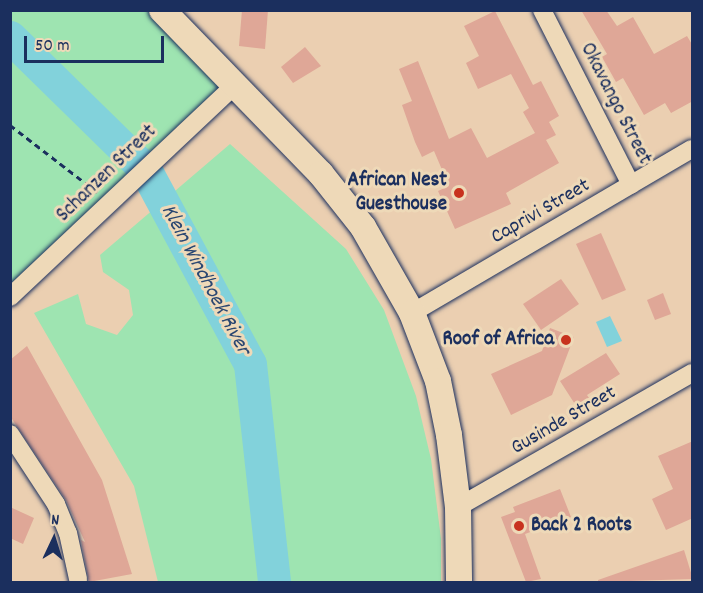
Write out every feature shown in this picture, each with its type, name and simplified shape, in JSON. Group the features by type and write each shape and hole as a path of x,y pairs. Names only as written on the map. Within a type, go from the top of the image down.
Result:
{"main road":[{"path":"162,10 328,183 363,227 412,313 438,381 458,507 459,582"}],"street":[{"name":"Okavango Street","path":"542,10 631,185"},
{"name":"Schanzen Street","path":"10,297 235,85"},
{"name":"Caprivi Street","path":"412,313 693,149"},
{"name":"Gusinde Street","path":"458,507 693,373"},
{"path":"10,434 56,504 68,533 78,579"}],"path":[{"path":"10,125 111,202"}],"green space":[{"path":"10,11 162,11 235,85 20,288 10,281"},
{"path":"230,144 346,249 384,310 416,396 431,459 441,539 441,582 158,582 134,486 34,313 78,294 86,324 117,335 133,315 129,290 103,272 100,255"}],"water":[{"path":"610,316 622,341 607,347 596,322"}],"building":[{"path":"242,10 268,10 265,49 239,46"},
{"path":"581,10 606,10 617,26 633,17 654,54 687,36 693,46 693,101 671,113 665,103 644,115 623,78 616,82 602,57 607,54"},
{"path":"495,11 533,85 541,81 559,116 549,122 556,135 546,140 559,163 506,193 511,204 455,229 438,191 449,186 434,151 422,157 402,105 412,101 399,69 418,61 449,139 471,128 487,158 535,133 523,112 529,108 511,74 478,89 466,63 479,56 464,26"},
{"path":"305,47 321,66 293,83 281,67"},
{"path":"601,233 626,290 602,300 576,244"},
{"path":"561,279 579,304 541,330 523,304"},
{"path":"663,293 671,314 655,320 647,300"},
{"path":"550,328 574,337 552,395 511,415 491,374 542,351"},
{"path":"27,346 102,480 132,574 89,582 81,540 85,542 66,500 10,416 10,360"},
{"path":"606,353 620,374 587,395 593,404 580,412 560,381"},
{"path":"693,441 693,518 666,530 652,499 673,489 658,456"},
{"path":"560,489 571,517 525,534 541,579 526,582 501,517 515,512 513,507"},
{"path":"10,507 34,518 23,544 10,538"},
{"path":"684,550 693,579 598,582 598,580"}],"waterway":[{"name":"Klein Windhoek River","path":"10,37 145,169 250,364 274,582"}],"place":[{"name":"African Nest Guesthouse","path":"459,193"},
{"name":"Roof of Africa","path":"566,340"},
{"name":"Back 2 Roots","path":"519,526"}]}
